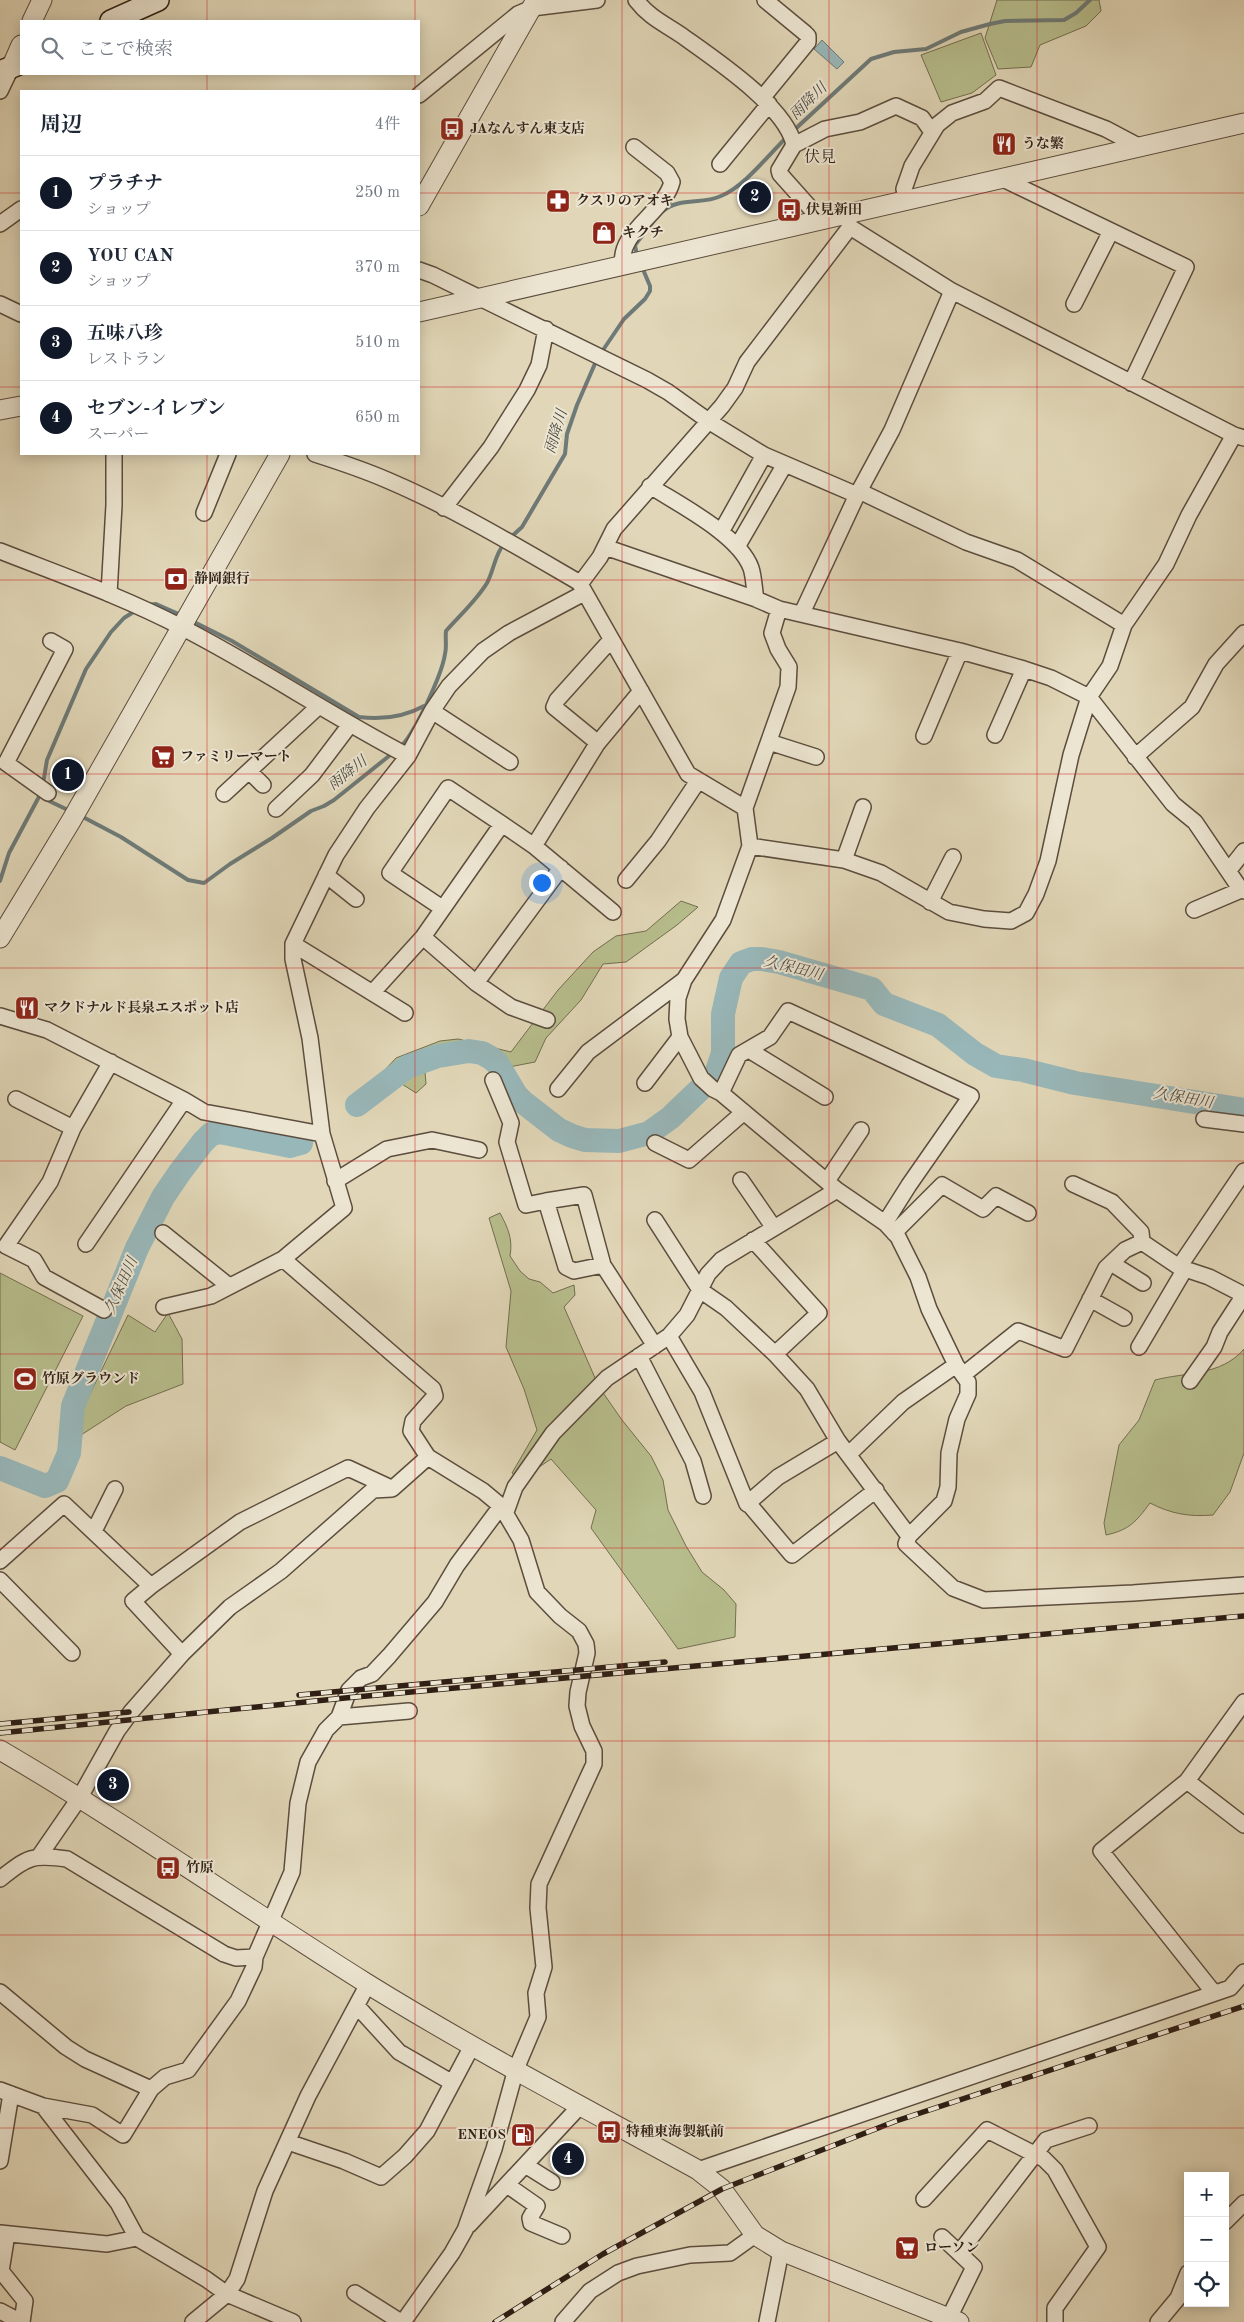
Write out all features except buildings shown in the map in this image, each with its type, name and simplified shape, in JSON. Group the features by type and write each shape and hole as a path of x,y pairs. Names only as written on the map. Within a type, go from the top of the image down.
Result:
{"main road":[{"path":"113,20 158,0"}],"street":[{"path":"32,20 42,0"},
{"path":"420,94 518,14 534,4 597,0"},
{"path":"636,0 645,13 680,35 766,101 781,119 794,145 793,150 780,170 780,174 821,220"},
{"path":"720,164 809,39 805,33 765,0"},
{"path":"420,204 534,4"},
{"path":"0,91 20,47"},
{"path":"907,201 904,189 912,166 932,132 946,116 985,100 999,88 1106,129 1140,147"},
{"path":"794,145 825,129 860,122 896,106 922,118 932,132"},
{"path":"420,312 821,220 848,221 907,201 1244,123"},
{"path":"623,266 622,256 627,242 665,196 672,182 667,173 634,148"},
{"path":"1003,178 1186,267 1131,383"},
{"path":"0,224 20,210"},
{"path":"750,846 844,860 881,874 949,912 984,919 1011,921 1026,913 1036,894 1048,861 1070,755 1089,696 1110,666 1124,625 1166,564 1189,515 1239,437 952,291 848,221"},
{"path":"164,1307 210,1296 283,1259 344,1208 322,1134 310,1038 293,959 293,944 336,855 367,808 408,756 432,711 458,676 483,651 582,588 614,529 650,486 710,422 736,388 747,362 848,221"},
{"path":"1074,304 1111,231"},
{"path":"420,270 546,329 668,392 710,422 764,455 858,493 966,542 1017,560 1124,625"},
{"path":"802,613 858,493 892,430 929,339 952,291"},
{"path":"0,304 20,314"},
{"path":"444,508 491,446 527,390 539,365 546,329"},
{"path":"0,410 20,406"},
{"path":"109,594 114,505 114,455"},
{"path":"204,514 228,455"},
{"path":"0,938 71,821 279,455"},
{"path":"319,455 388,480 444,508 582,588 610,641 688,774 745,808"},
{"path":"721,532 764,455"},
{"path":"737,547 785,464"},
{"path":"650,486 721,532 737,547 751,568 756,599"},
{"path":"605,547 756,599 778,609 960,651 1051,678 1089,696 1172,804 1195,822 1242,891 1194,910"},
{"path":"0,551 109,594 181,627 242,659 350,726 408,756"},
{"path":"778,609 772,632 778,649 789,667 788,687 745,808 750,846 723,920 684,980 678,998 677,1019 680,1037 701,1078 832,1185 890,1228 918,1277 928,1309 968,1382 968,1394 957,1419 949,1454 948,1487 944,1501 909,1536 906,1544 953,1588 984,1600 1133,1593 1244,1585"},
{"path":"1135,757 1192,707 1216,664 1244,633"},
{"path":"48,793 6,763 65,649 51,641"},
{"path":"598,743 554,707 557,700 610,641"},
{"path":"924,736 960,651"},
{"path":"995,736 1024,669"},
{"path":"534,846 598,743 641,691"},
{"path":"224,794 319,706"},
{"path":"432,711 510,762"},
{"path":"276,809 312,776 350,726"},
{"path":"769,742 816,757"},
{"path":"249,771 263,786"},
{"path":"626,880 658,842 698,781"},
{"path":"442,908 390,873 448,788 534,846 613,912"},
{"path":"844,860 862,807"},
{"path":"373,992 423,937 502,824"},
{"path":"1229,870 1244,851"},
{"path":"930,902 954,856"},
{"path":"476,983 562,868"},
{"path":"326,875 356,899"},
{"path":"423,937 476,983 511,1007 547,1020"},
{"path":"293,944 405,1013"},
{"path":"558,1088 588,1052 684,980"},
{"path":"717,1091 739,1055 770,1038 788,1011 971,1096 908,1185 890,1228"},
{"path":"0,1016 47,1030 204,1112 322,1134"},
{"path":"645,1083 680,1037"},
{"path":"749,1050 824,1097"},
{"path":"104,1310 44,1277 34,1260 6,1246 50,1182 73,1128 111,1062"},
{"path":"493,1080 511,1123 507,1142 526,1205 584,1195 603,1265 655,1346"},
{"path":"16,1099 73,1128"},
{"path":"86,1244 184,1100"},
{"path":"655,1143 689,1160 744,1112"},
{"path":"1204,1119 1244,1124"},
{"path":"0,2161 6,2092 43,2106 92,2115 124,2135 151,2089 165,2077 188,2070 238,2001 254,1967 255,1957 269,1922 292,1872 298,1803 308,1762 326,1730 339,1717 349,1690 360,1678 372,1674 390,1656 435,1602 457,1565 504,1509 515,1488 553,1433 607,1378 669,1336 687,1315 708,1274 721,1260 774,1228 832,1185 861,1130"},
{"path":"335,1181 387,1149 432,1140 479,1150"},
{"path":"1140,1347 1182,1268 1244,1171"},
{"path":"741,1180 774,1228"},
{"path":"1074,1184 1112,1202 1141,1232 1142,1242"},
{"path":"890,1228 942,1185 983,1209 996,1196 1028,1213"},
{"path":"546,1201 566,1267 574,1271 603,1265"},
{"path":"655,1220 700,1290 726,1308 775,1354 807,1389 838,1441 909,1536"},
{"path":"162,1233 229,1286"},
{"path":"752,1240 819,1313 775,1354"},
{"path":"1142,1242 1182,1268 1209,1276 1244,1295 1220,1332 1214,1347 1190,1381"},
{"path":"849,1454 903,1402 960,1370 1018,1332 1065,1349 1106,1268 1125,1250 1142,1242"},
{"path":"283,1259 433,1389 435,1396 412,1421 411,1431 428,1456 483,1491 504,1509 521,1540 537,1592 560,1616 579,1632 586,1644 587,1653 578,1692 577,1706 582,1726 594,1751 594,1764 587,1782 539,1884 538,1908 544,1967 536,1993 538,2017 516,2069 494,2149 465,2230 452,2253 402,2322 355,2293"},
{"path":"1111,1263 1143,1283"},
{"path":"1090,1299 1124,1318"},
{"path":"669,1336 702,1392 748,1503 792,1555 876,1490"},
{"path":"639,1356 693,1461 703,1496"},
{"path":"748,1503 778,1477 838,1441"},
{"path":"40,1855 80,1797 117,1731 131,1712 182,1654 230,1607 280,1572 373,1490 392,1489 428,1456"},
{"path":"182,1654 133,1601 151,1586 240,1522 348,1468 392,1489"},
{"path":"94,1531 115,1488"},
{"path":"0,1561 64,1504 151,1586"},
{"path":"0,1580 72,1653"},
{"path":"1214,1993 1101,1851 1187,1781 1244,1702"},
{"path":"339,1717 409,1711"},
{"path":"0,1750 80,1797 269,1922 368,1984 472,2046 698,2170 722,2189 755,2235 781,2251 954,2320 974,2267 942,2237"},
{"path":"1187,1781 1244,1825"},
{"path":"0,1879 21,1862 40,1855 67,1859 224,1954 236,1958 255,1957"},
{"path":"698,2170 1230,1988 1244,1972"},
{"path":"192,2322 227,2294 237,2278 265,2191 308,2096 368,1984"},
{"path":"0,1992 66,2047 85,2059 151,2089"},
{"path":"357,2006 399,2052 451,2082"},
{"path":"288,2142 344,2161 381,2177 405,2156 427,2131 451,2082 472,2046"},
{"path":"43,2106 118,2203 137,2238 206,2279 227,2294 293,2322"},
{"path":"465,2230 580,2106"},
{"path":"959,2253 1046,2140 1088,2126"},
{"path":"924,2200 987,2130 1044,2159 1055,2170 1098,2247 1056,2308 1055,2322"},
{"path":"525,2165 552,2182"},
{"path":"507,2185 536,2206 530,2218 531,2223 562,2236"},
{"path":"1229,2218 1244,2203"},
{"path":"0,2311 22,2322 25,2301 1,2271 3,2234 107,2244 137,2238"},
{"path":"563,2322 590,2291 618,2274 637,2266 690,2255 730,2252 755,2235"},
{"path":"767,2322 781,2251"},
{"path":"1158,2322 1178,2298 1184,2283"}],"green space":[{"path":"997,0 1099,0 1101,11 1086,26 1040,45 1031,67 998,69 985,38"},
{"path":"981,33 996,75 972,93 941,102 921,55"},
{"path":"681,901 698,907 677,925 626,962 603,964 581,1000 546,1038 535,1062 509,1067 482,1053 469,1051 420,1061 425,1072 426,1084 416,1093 383,1072 396,1058 440,1041 458,1039 511,1052 558,990 593,952 616,936 646,931"},
{"path":"500,1213 509,1234 511,1244 510,1256 520,1271 529,1279 540,1282 553,1293 574,1285 575,1295 564,1307 599,1387 651,1456 663,1480 668,1510 686,1546 702,1572 724,1590 736,1604 735,1637 678,1649 591,1528 596,1510 551,1459 520,1480 512,1473 537,1430 524,1389 506,1347 511,1291 489,1218"},
{"name":"竹原グラウンド","path":"0,1273 83,1316 15,1450 0,1442"},
{"path":"168,1313 182,1339 183,1384 126,1406 81,1435 78,1419 128,1315 155,1332"},
{"path":"1244,1349 1244,1453 1230,1492 1213,1515 1196,1516 1181,1514 1165,1510 1150,1503 1126,1528 1106,1535 1104,1523 1119,1445 1139,1420 1155,1380 1214,1369 1235,1358"}],"water":[{"path":"822,40 844,62 837,69 814,49"}],"waterway":[{"name":"雨降川","path":"792,132 871,59 894,52 926,49 961,32 990,24 1005,21 1064,20 1076,13 1090,0"},
{"name":"雨降川","path":"663,211 684,202 714,199 730,191 747,178 787,137"},
{"name":"雨降川","path":"637,256 635,245 656,218"},
{"name":"雨降川","path":"601,353 624,319 645,299 650,291 650,286 642,267"},
{"name":"雨降川","path":"511,537 522,527 565,454 567,434 597,359"},
{"name":"雨降川","path":"399,748 412,731 433,689 443,663 446,648 446,631 483,590 504,544"},
{"path":"146,605 156,604 181,615"},
{"path":"43,784 47,760 86,669 111,632 124,618 135,611"},
{"path":"192,621 232,641 359,717 393,717 409,713 424,706"},
{"name":"雨降川","path":"81,816 121,837 188,880 204,883 311,811 334,800 394,752"},
{"path":"0,881 9,853 41,793"},
{"name":"雨降川","path":"45,799 70,811"},
{"name":"久保田川","path":"357,1105 407,1067 438,1056 469,1051 482,1053 491,1058 497,1063 516,1095 523,1102 559,1130 572,1136 585,1140 619,1141 649,1133 670,1118 716,1074 723,1053 723,1014 731,978 741,963 752,959 762,959 779,962 872,989 884,1004 938,1025 975,1054 996,1066 1023,1070 1075,1083 1244,1110"},
{"name":"久保田川","path":"0,1468 45,1486 57,1481 69,1453 73,1406 137,1248 163,1197 203,1142 211,1134 220,1132 290,1146 301,1143"}],"railway":[{"path":"0,1733 345,1698 1244,1616"},
{"path":"299,1695 665,1662"},
{"path":"0,1724 129,1712"},
{"path":"495,2322 603,2254 722,2189 896,2121 1244,2006"}],"place":[{"name":"JAなんすん東支店","path":"452,129"},
{"name":"うな繁","path":"1004,144"},
{"name":"YOU CAN","path":"755,197"},
{"name":"クスリのアオキ","path":"558,201"},
{"name":"伏見新田","path":"789,210"},
{"name":"キクチ","path":"604,233"},
{"name":"静岡銀行","path":"176,579"},
{"name":"ファミリーマート","path":"163,757"},
{"name":"プラチナ","path":"68,775"},
{"name":"マクドナルド長泉エスポット店","path":"27,1008"},
{"name":"竹原グラウンド","path":"25,1379"},
{"name":"五味八珍","path":"113,1785"},
{"name":"竹原","path":"168,1868"},
{"name":"特種東海製紙前","path":"609,2132"},
{"name":"ENEOS","path":"523,2135"},
{"name":"セブン-イレブン","path":"568,2159"},
{"name":"ローソン","path":"907,2248"}],"district":[{"name":"伏見","path":"820,158"}]}
